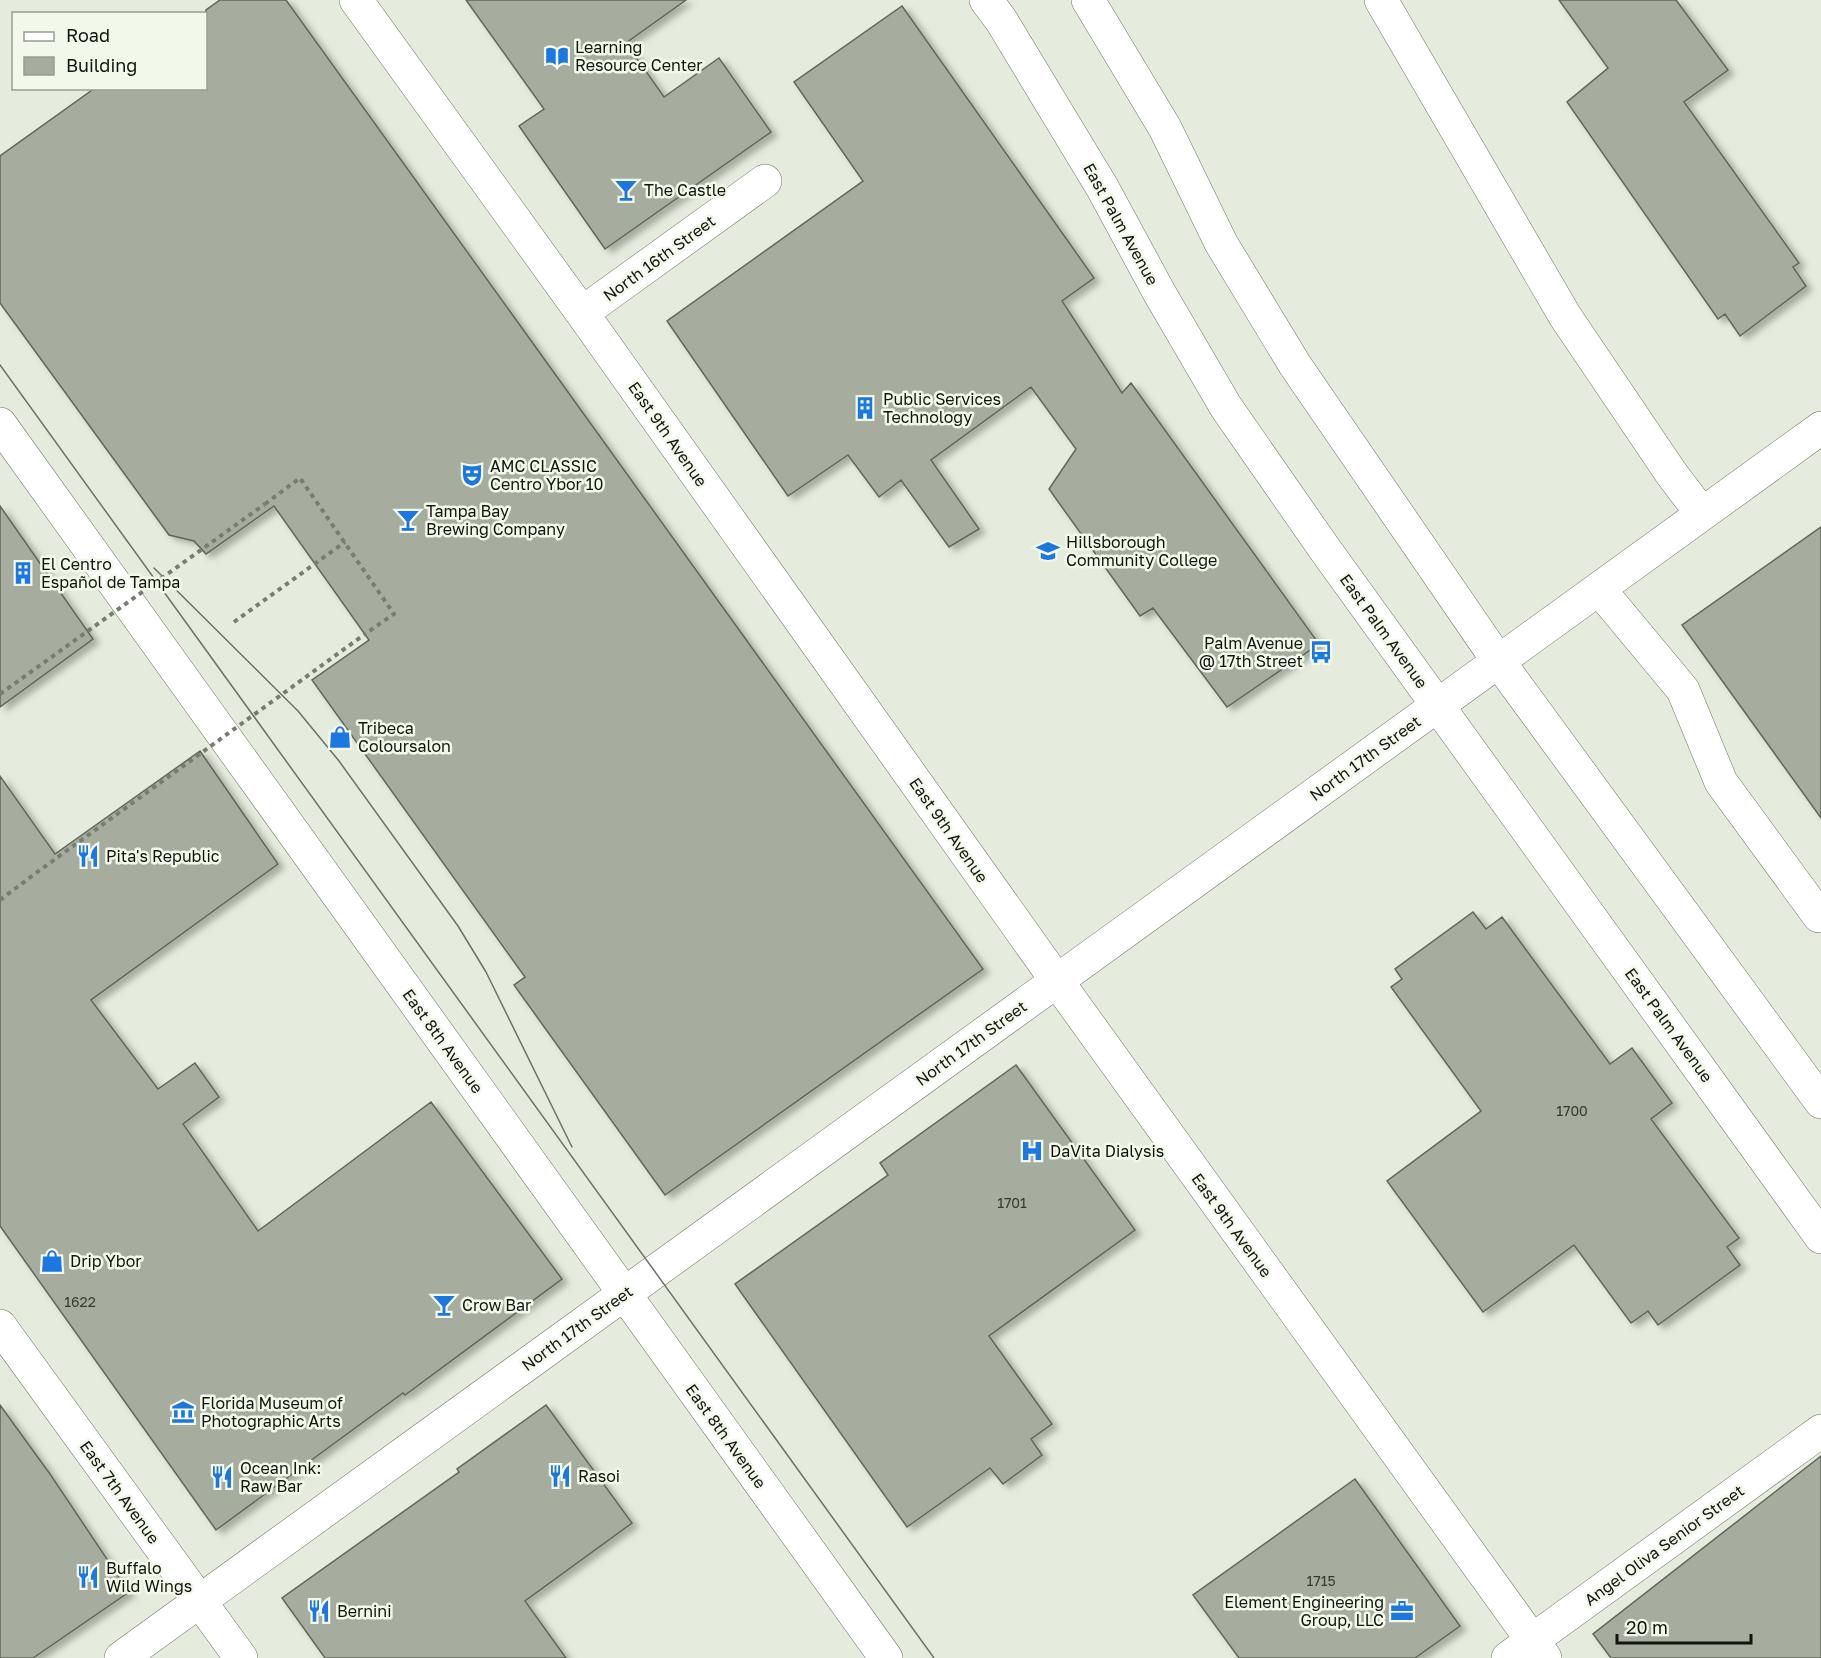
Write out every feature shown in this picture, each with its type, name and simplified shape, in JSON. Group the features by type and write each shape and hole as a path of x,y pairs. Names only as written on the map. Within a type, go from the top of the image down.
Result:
{"street":[{"name":"East 9th Avenue","path":"356,0 1057,981 1528,1652"},
{"name":"East Palm Avenue","path":"986,0 1001,20 1102,187 1160,294 1226,407 1324,548 1821,1237"},
{"path":"1088,0 1165,128 1221,243 1294,365 1499,662 1821,1102"},
{"path":"1381,0 1565,316 1671,473 1702,514"},
{"name":"North 16th Street","path":"582,314 765,181"},
{"name":"East 8th Avenue","path":"0,423 886,1658"},
{"name":"North 17th Street","path":"120,1658 1821,428"},
{"path":"1599,589 1683,690 1721,782 1819,916 1821,915"},
{"name":"East 7th Avenue","path":"0,1326 240,1658"},
{"name":"Angel Oliva Senior Street","path":"1528,1652 1821,1431"}],"path":[{"path":"0,694 300,478 394,614 0,900"},
{"path":"234,622 345,542"}],"building":[{"path":"220,0 286,0 983,969 665,1195 514,985 525,977 312,680 369,640 274,506 206,554 194,541 169,535 0,303 0,156 92,90 207,90 206,10"},
{"name":"The Castle","path":"466,0 686,0 626,43 664,97 719,58 771,132 605,249 519,126 544,109"},
{"path":"1559,0 1676,0 1728,70 1684,102 1799,263 1793,267 1806,286 1740,336 1725,314 1718,319 1567,102 1608,68"},
{"name":"Public Services Technology","path":"902,6 1094,278 1062,301 1122,393 1131,383 1319,644 1227,707 1153,608 1140,616 1049,489 1076,449 1031,387 931,460 979,529 949,547 901,480 879,497 848,455 788,496 667,321 863,181 794,82"},
{"name":"El Centro Español de Tampa","path":"0,506 93,639 0,707"},
{"path":"1821,527 1821,818 1682,625"},
{"path":"200,751 278,864 91,1000 158,1089 195,1063 219,1097 183,1124 258,1231 431,1102 562,1279 216,1530 0,1226 0,776 55,854"},
{"path":"1473,912 1486,929 1502,917 1610,1064 1632,1048 1672,1103 1651,1119 1739,1238 1727,1247 1740,1265 1658,1325 1648,1311 1631,1323 1574,1245 1483,1312 1387,1181 1481,1111 1391,987 1402,979 1395,969"},
{"path":"1016,1065 1135,1230 989,1336 1052,1424 1031,1439 1042,1455 1003,1484 990,1468 907,1527 735,1284 888,1175 880,1163"},
{"path":"0,1405 50,1474 129,1592 33,1658 0,1658"},
{"path":"546,1405 632,1523 525,1601 566,1658 325,1658 282,1598 459,1472 457,1469"},
{"path":"1821,1456 1821,1658 1611,1658 1593,1634"},
{"path":"1355,1479 1460,1626 1415,1658 1239,1658 1193,1595"}],"tram line":[{"path":"0,365 934,1658"},
{"path":"154,568 298,711 339,761 458,926 486,972 572,1147"}],"place":[{"name":"Learning Resource Center","path":"557,56"},
{"name":"The Castle","path":"626,190"},
{"name":"Public Services Technology","path":"865,408"},
{"name":"AMC CLASSIC Centro Ybor 10","path":"472,475"},
{"name":"Tampa Bay Brewing Company","path":"408,520"},
{"name":"Hillsborough Community College","path":"1048,551"},
{"name":"El Centro Español de Tampa","path":"23,573"},
{"name":"Palm Avenue @ 17th Street","path":"1321,652"},
{"name":"Tribeca Coloursalon","path":"340,737"},
{"name":"Pita's Republic","path":"88,856"},
{"name":"DaVita Dialysis","path":"1032,1151"},
{"name":"Drip Ybor","path":"52,1261"},
{"name":"Crow Bar","path":"444,1305"},
{"name":"Florida Museum of Photographic Arts","path":"183,1412"},
{"name":"Rasoi","path":"560,1476"},
{"name":"Ocean Ink: Raw Bar","path":"222,1477"},
{"name":"Buffalo Wild Wings","path":"88,1577"},
{"name":"Bernini","path":"319,1611"},
{"name":"Element Engineering Group, LLC","path":"1402,1611"}]}
